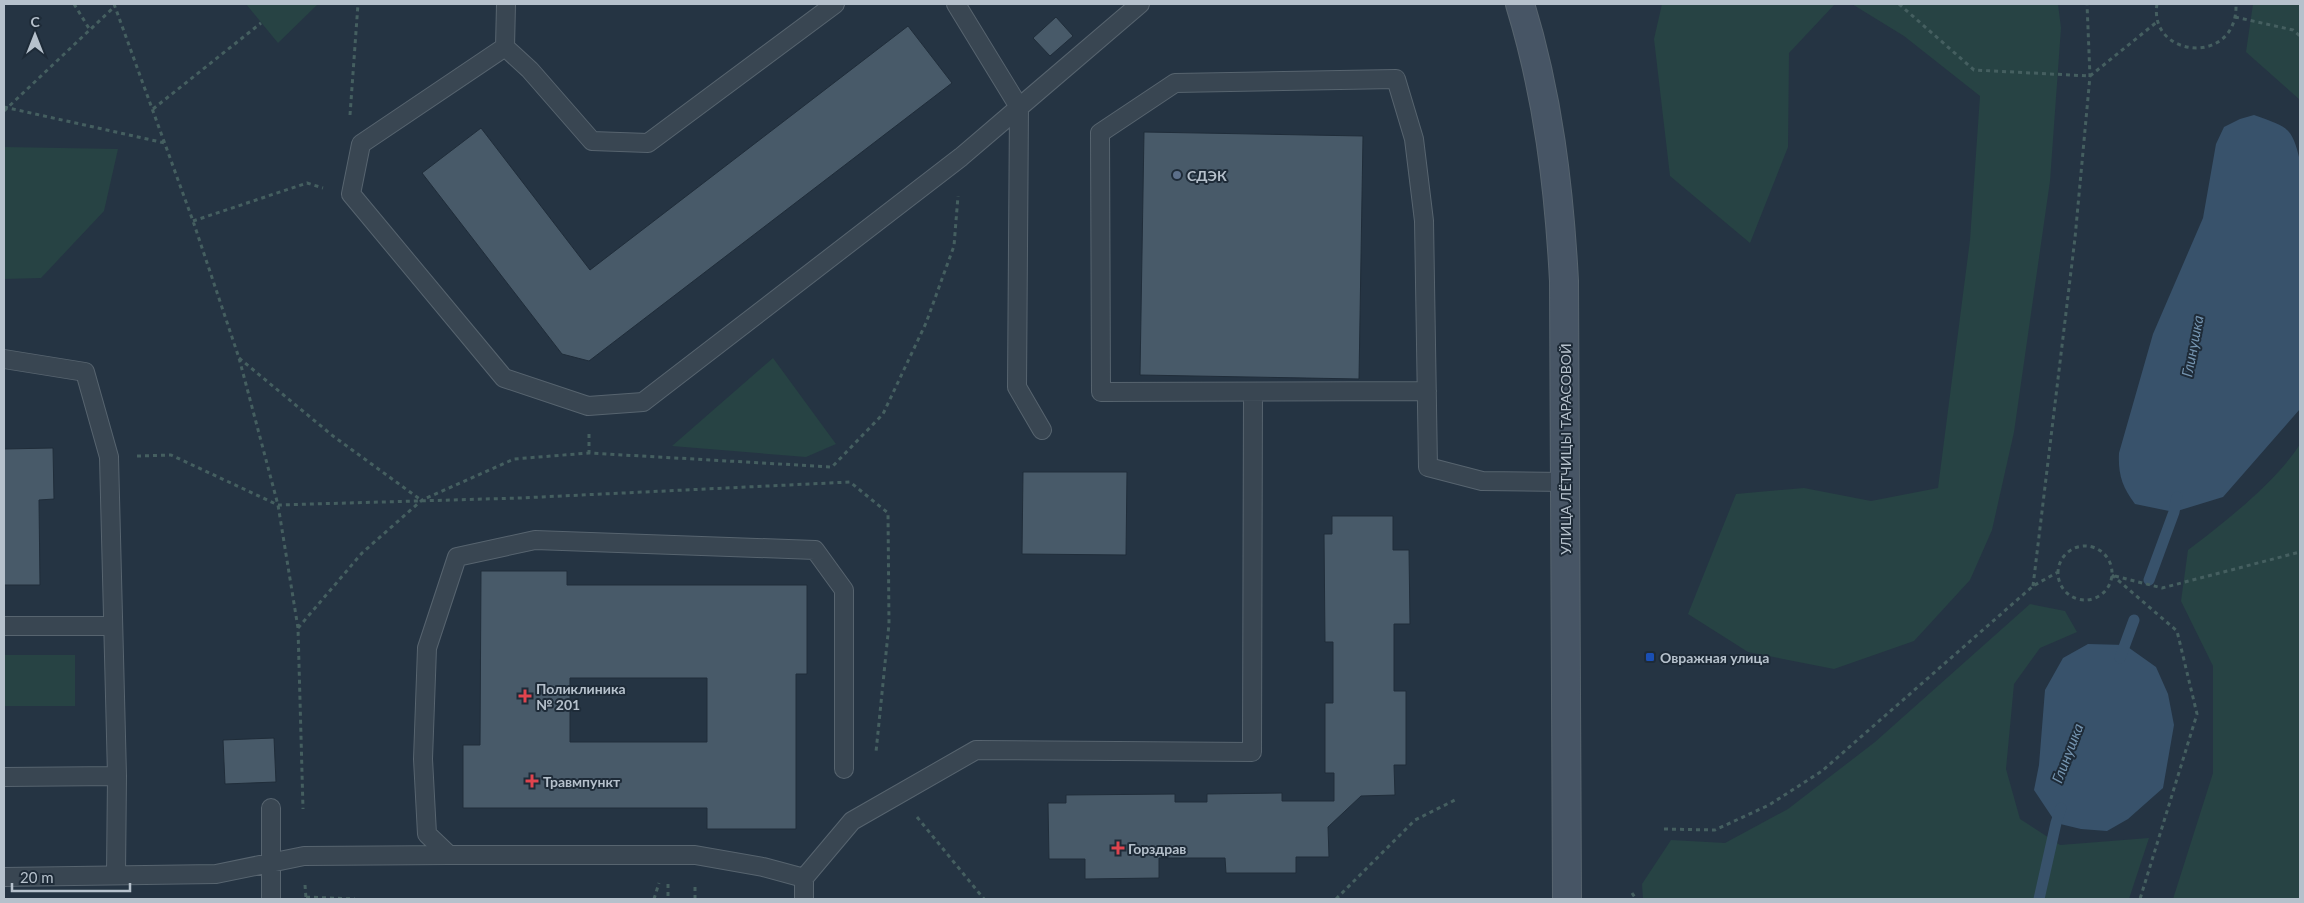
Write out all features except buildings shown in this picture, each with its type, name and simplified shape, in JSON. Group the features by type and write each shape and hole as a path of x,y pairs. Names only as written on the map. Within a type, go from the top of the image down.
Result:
{"main road":[{"name":"УЛИЦА ЛЁТЧИЦЫ ТАРАСОВОЙ","path":"1520,4 1541,83 1553,147 1561,217 1564,282 1567,899"}],"lane":[{"path":"504,47 506,4"},
{"path":"504,47 530,70 592,141 648,144 835,4"},
{"path":"956,4 1019,107 1017,387 1042,430"},
{"path":"504,47 361,144 351,194 504,378 588,406 644,402 961,157 1140,4"},
{"path":"1427,391 1101,392 1100,133 1176,83 1396,79 1414,139 1424,221 1427,391 1428,467 1482,481 1565,482"},
{"path":"4,359 85,372 109,457 117,776 116,874"},
{"path":"804,899 804,878 852,821 976,750 1252,752 1253,392"},
{"path":"449,855 427,834 423,759 427,648 457,557 535,540 815,550 844,590 844,769"},
{"path":"4,626 113,626"},
{"path":"4,777 117,776"},
{"path":"271,808 271,899"},
{"path":"4,877 216,874 304,856 695,855 763,867 804,878"}],"path":[{"path":"74,4 90,30"},
{"path":"358,4 348,138 361,144"},
{"path":"1899,4 1974,70 2090,76 2158,21"},
{"path":"2033,586 2075,238 2090,76 2086,4"},
{"path":"2157,4 2158,21 2164,32 2173,42 2184,47 2198,49 2211,46 2222,40 2230,30 2235,17 2236,4"},
{"path":"4,111 114,5 193,221 239,358 278,505 298,628 306,898"},
{"path":"2235,17 2293,30 2300,36"},
{"path":"153,110 261,22"},
{"path":"4,107 165,144"},
{"path":"298,628 362,553 422,500 514,459 589,453 832,467 883,414 926,323 954,246 961,157"},
{"path":"193,221 307,183 351,194"},
{"path":"239,358 333,436 422,500"},
{"path":"2087,546 2100,551 2109,561 2112,575 2108,589 2097,598 2083,600 2070,596 2060,586 2058,572 2062,558 2073,549 2087,546"},
{"path":"2112,575 2162,588 2300,552"},
{"path":"1664,829 1715,830 1770,805 1822,770 2033,586 2058,572"},
{"path":"2112,575 2177,631 2197,714 2140,899"},
{"path":"899,795 984,899"},
{"path":"1336,899 1414,820 1458,799"},
{"path":"1632,893 1636,899"},
{"path":"298,899 355,899"}],"green space":[{"path":"246,4 318,4 278,43"},
{"path":"1662,4 1835,4 1789,53 1788,147 1750,243 1670,176 1654,39"},
{"path":"1852,4 2058,4 2061,28 2050,181 2014,432 1992,530 1970,580 1914,641 1834,669 1748,652 1688,614 1736,494 1804,488 1871,501 1938,488 1970,240 1980,96 1904,36"},
{"path":"2253,4 2300,4 2300,100 2246,52"},
{"path":"4,147 118,149 104,211 41,278 4,279"},
{"path":"773,358 836,444 806,457 672,446"},
{"path":"2300,444 2300,899 2173,899 2213,773 2213,666 2181,601 2188,550 2264,487"},
{"path":"2030,604 2065,611 2077,632 2040,648 2014,684 2006,769 2020,819 2060,845 2149,838 2129,899 1643,899 1642,884 1671,840 1725,843 1788,809 1875,742"},
{"path":"4,655 75,655 75,706 4,706"}],"water":[{"path":"2254,115 2274,122 2291,134 2300,161 2300,409 2223,497 2174,512 2135,504 2122,480 2119,467 2119,453 2153,334 2203,218 2216,144 2224,127"},
{"path":"2088,644 2125,645 2156,667 2168,694 2174,725 2163,788 2128,819 2107,831 2081,829 2056,823 2034,790 2039,765 2045,690 2063,658"}],"waterway":[{"name":"Глинушка","path":"2149,580 2174,512 2177,497"},
{"name":"Глинушка","path":"2120,658 2134,620"},
{"name":"Глинушка","path":"2039,899 2061,808"}],"place":[{"name":"СДЭК","path":"1177,175"},
{"name":"Овражная улица","path":"1650,657"},
{"name":"Поликлиника № 201","path":"525,696"},
{"name":"Травмпункт","path":"532,781"},
{"name":"Горздрав","path":"1118,848"}]}
